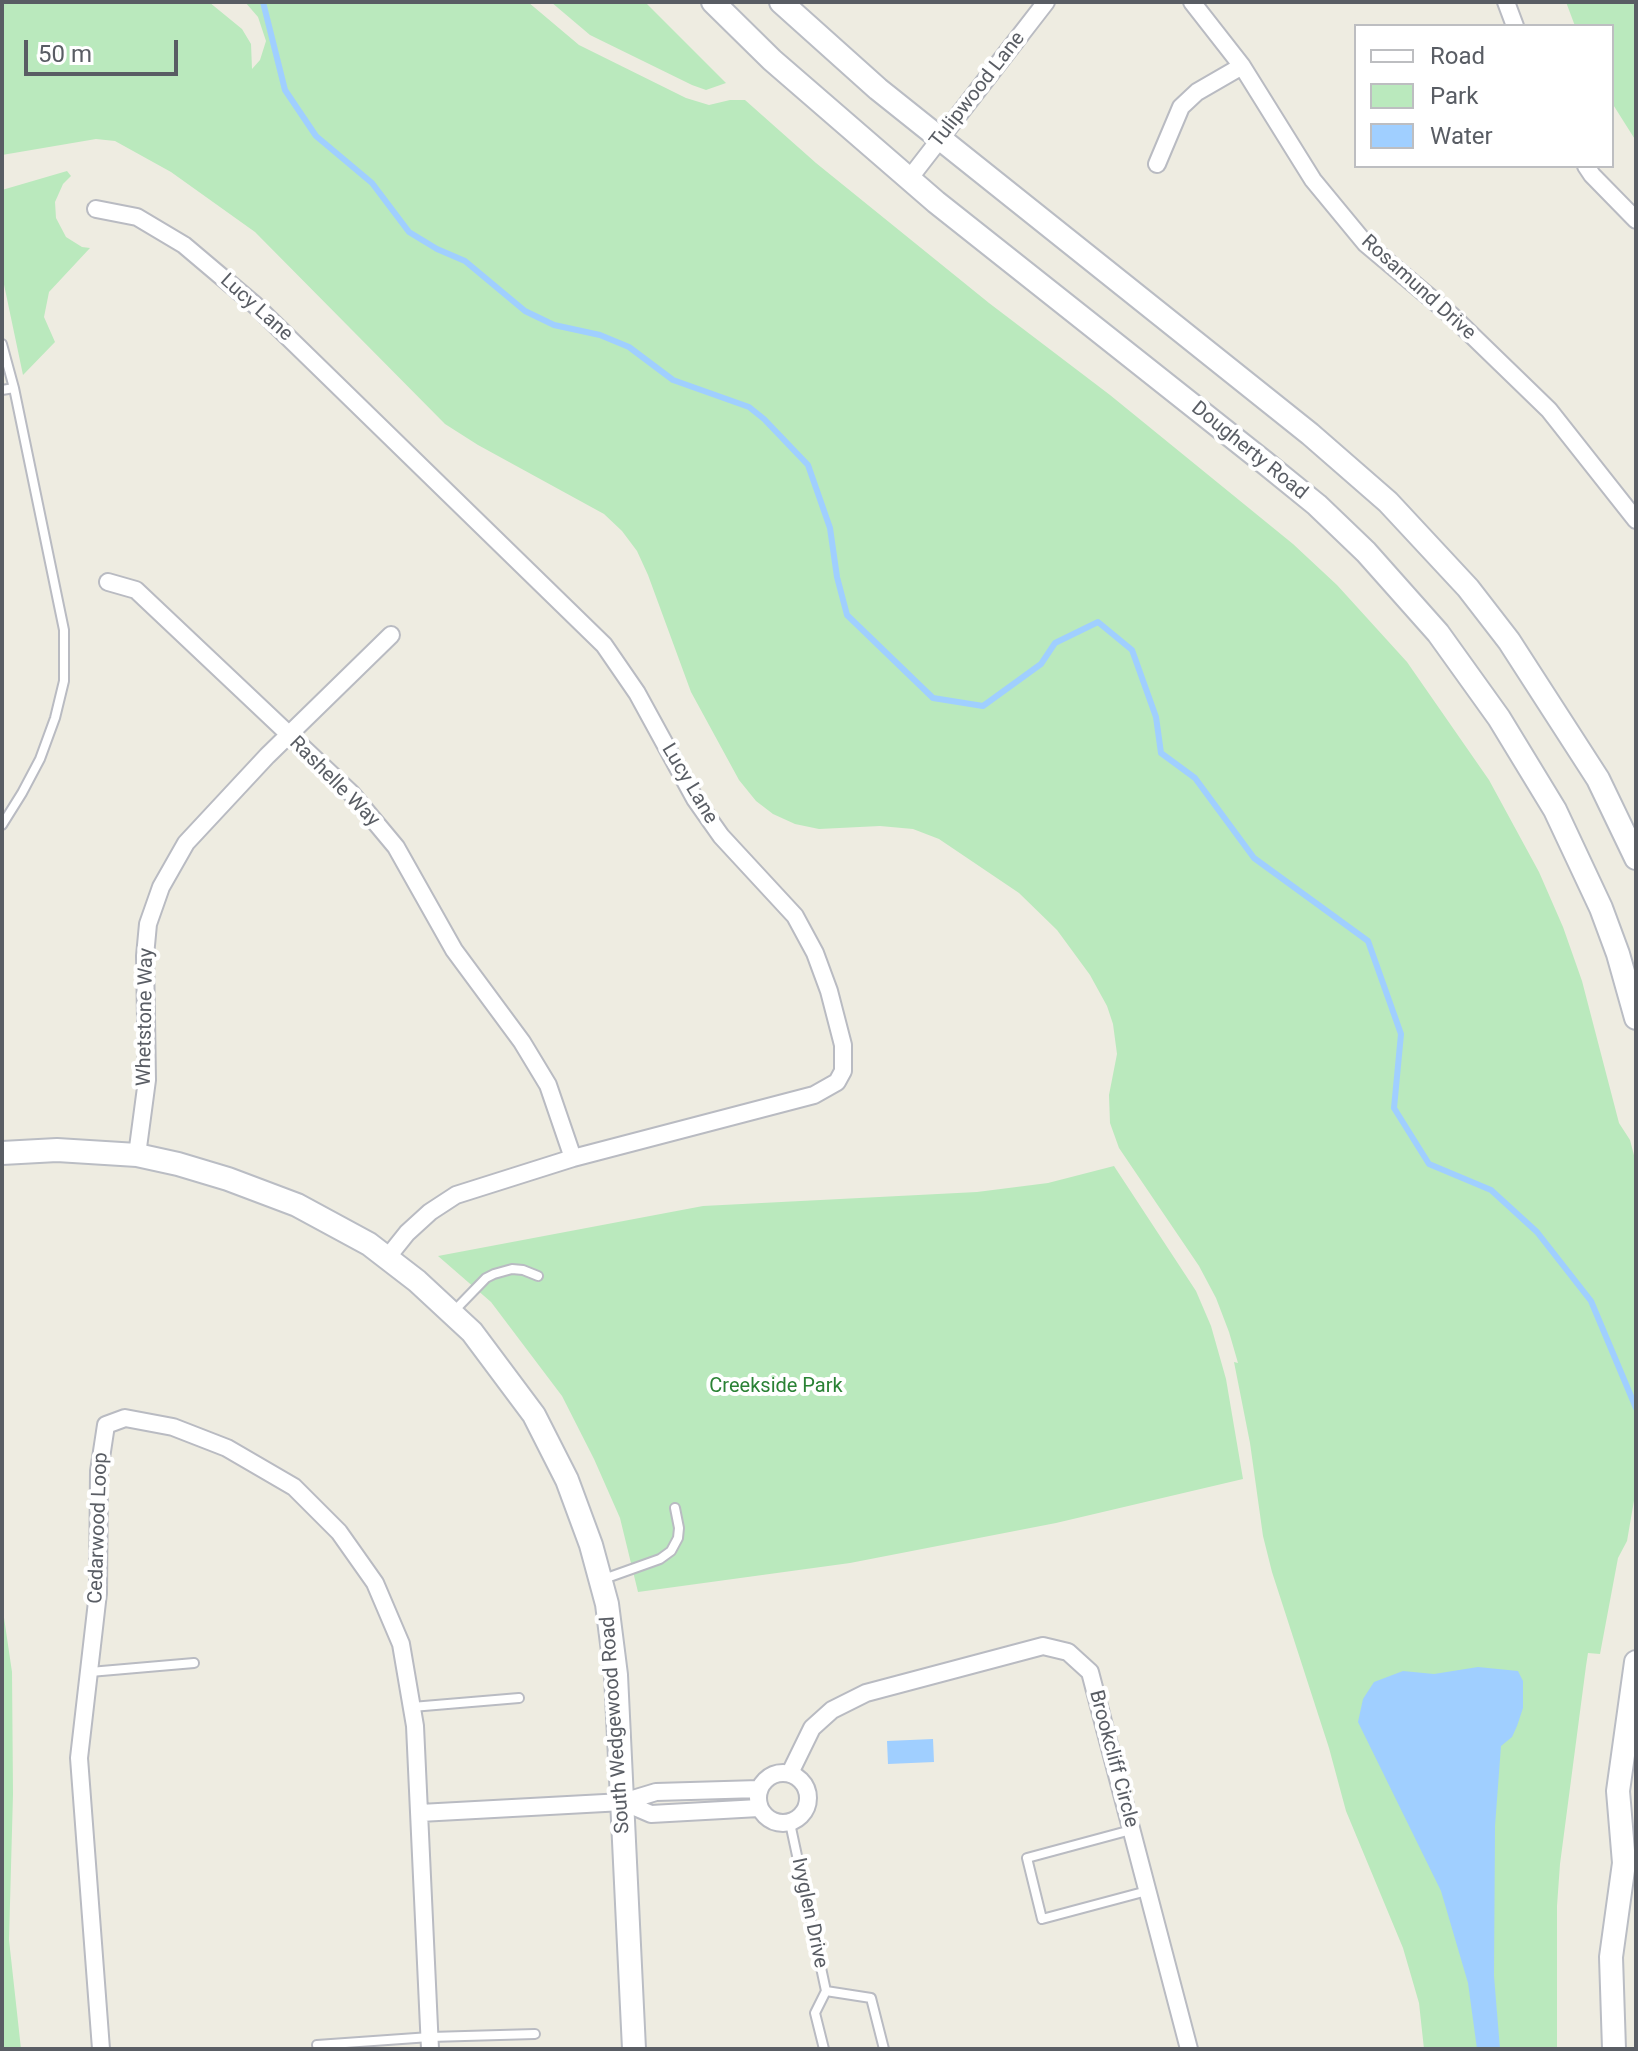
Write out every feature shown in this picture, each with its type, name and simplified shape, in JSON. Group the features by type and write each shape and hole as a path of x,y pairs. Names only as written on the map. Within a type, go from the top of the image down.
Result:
{"main road":[{"name":"Dougherty Road","path":"713,2 772,60 909,179 1317,505 1366,552 1438,633 1499,718 1555,810 1601,908 1636,1018"},
{"path":"781,2 868,81 1310,434 1388,502 1468,588 1509,641 1598,779 1636,858"},
{"name":"South Wedgewood Road","path":"2,1153 57,1150 137,1155 215,1175 297,1205 369,1244 417,1281 472,1332 534,1415 567,1480 591,1545 607,1604 616,1675 634,2049"},
{"path":"1614,2049 1611,1957 1624,1863 1618,1791 1636,1662"}],"street":[{"name":"Tulipwood Lane","path":"909,179 1046,2"},
{"name":"Rosamund Drive","path":"1192,2 1242,66 1313,180 1365,243 1452,316 1549,410 1636,520"},
{"path":"1506,2 1514,24"},
{"path":"1157,164 1165,138 1181,107 1197,92 1242,66"},
{"path":"1587,168 1636,220"},
{"name":"Lucy Lane","path":"96,209 137,217 184,245 255,305 604,645 637,693 695,799 721,836 795,916 815,953 829,991 843,1045 843,1071 837,1082 814,1095 573,1158 456,1195 430,1212 407,1233 387,1258"},
{"name":"Rashelle Way","path":"108,582 136,590 351,793 396,847 454,950 522,1042 548,1085 573,1158"},
{"name":"Whetstone Way","path":"137,1155 147,1080 145,956 148,924 161,887 186,843 288,736 391,635"},
{"name":"Cedarwood Loop","path":"101,2049 79,1758 98,1593 99,1471 106,1425 125,1418 173,1427 227,1448 294,1487 339,1532 375,1583 401,1644 411,1707 420,1813 430,2043"},
{"name":"Brookcliff Circle","path":"790,1773 812,1728 832,1710 866,1693 1043,1646 1068,1652 1090,1672 1189,2049"},
{"path":"790,1773 803,1782 808,1798 803,1813 790,1823 775,1822 759,1808 759,1789 775,1774 790,1773"},
{"path":"420,1813 623,1802 650,1793 759,1789"},
{"path":"623,1802 651,1814 759,1808"}],"lane":[{"path":"2,344 14,388 64,630 64,681 55,718 40,759 2,825"},
{"path":"2,390 14,388"},
{"path":"452,1314 486,1278 494,1274 512,1269 538,1276"},
{"path":"601,1581 660,1559 671,1551 679,1528 675,1508"},
{"path":"89,1672 194,1663"},
{"path":"411,1707 519,1698"},
{"name":"Ivyglen Drive","path":"790,1823 826,1991 815,2013 824,2049"},
{"path":"1132,1830 1027,1858 1042,1919 1147,1891"},
{"path":"826,1991 871,1998 884,2049"},
{"path":"317,2045 430,2043 535,2034"}],"green space":[{"path":"2,2 209,2 242,29 251,44 252,69 260,60 266,41 258,17 245,2 528,2 579,45 686,98 709,105 745,100 816,163 1293,544 1337,585 1407,662 1489,780 1539,872 1582,981 1619,1123 1630,1140 1636,1163 1636,1489 1627,1541 1618,1558 1600,1654 1588,1653 1586,1666 1560,1864 1557,2049 1424,2049 1419,2003 1403,1948 1346,1811 1272,1572 1263,1536 1250,1443 1234,1362 1238,1363 1229,1332 1199,1266 1119,1148 1110,1123 1109,1095 1117,1054 1113,1024 1090,975 1057,930 1019,893 939,839 913,829 880,826 819,829 795,824 773,814 756,801 739,780 691,692 648,575 637,551 622,531 604,514 445,424 255,232 171,172 115,141 96,139 2,155"},
{"path":"551,2 645,2 726,83 706,90 692,85 590,35"},
{"path":"1566,2 1636,2 1636,141 1614,106 1614,24 1574,24"},
{"path":"67,171 71,176 63,184 55,202 56,218 66,237 82,247 90,248 49,292 44,317 55,342 23,375 2,275 2,190"},
{"name":"Creekside Park","path":"1114,1166 1196,1291 1211,1326 1226,1379 1243,1479 1056,1523 850,1563 638,1592 620,1518 562,1396 491,1302 438,1256 703,1206 977,1192 1048,1183"},
{"path":"2,1604 12,1672 9,1940 21,2049 2,2049"}],"water":[{"path":"1478,1667 1518,1671 1523,1681 1523,1708 1517,1726 1512,1737 1501,1746 1495,1826 1494,1976 1500,2049 1477,2049 1468,1983 1441,1891 1358,1722 1363,1699 1374,1682 1403,1671 1434,1674"},
{"path":"933,1739 934,1762 888,1764 887,1741"}],"waterway":[{"path":"263,2 285,90 316,136 372,183 409,232 465,261 525,311 554,325 600,335 629,347 673,380 749,407 764,419 808,465 830,528 837,577 847,615 933,698 983,706 1041,664 1055,643 1098,622 1132,650 1156,717 1161,753 1195,778 1254,858 1368,941 1401,1034 1394,1108 1429,1164 1491,1190 1537,1232 1591,1301 1636,1408"}]}
